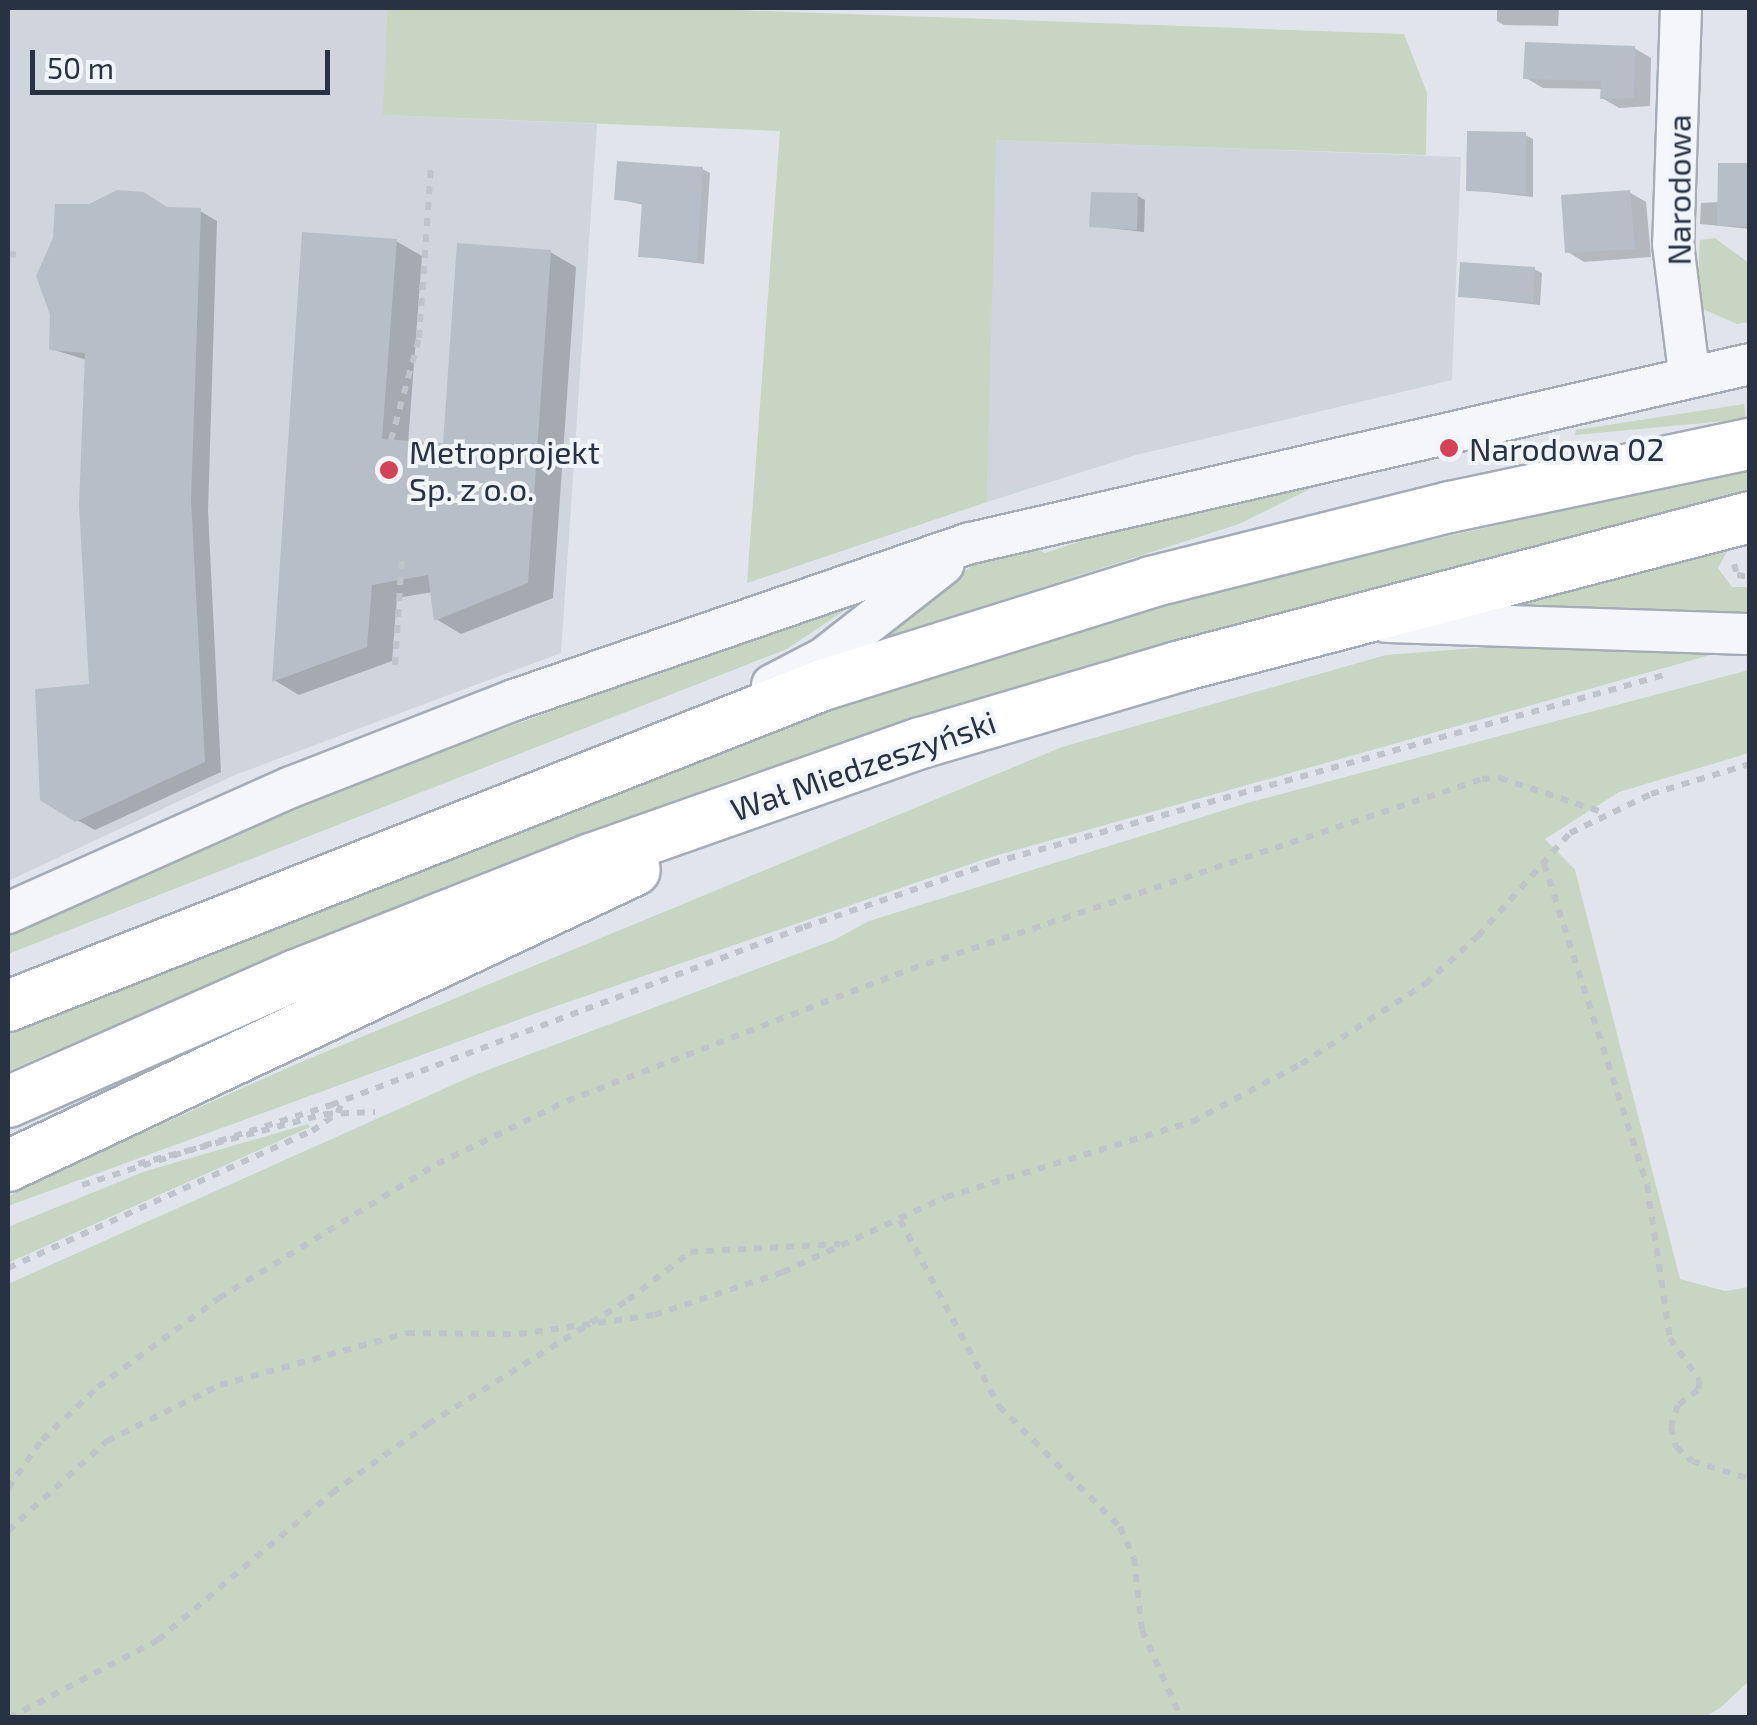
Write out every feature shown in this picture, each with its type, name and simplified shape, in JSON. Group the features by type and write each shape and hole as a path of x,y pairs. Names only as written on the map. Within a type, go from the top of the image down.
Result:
{"main road":[{"path":"8,1006 824,685 1151,582 1450,507 1750,444"},
{"name":"Wał Miedzeszyński","path":"8,1102 296,975 784,789 1031,709 1750,517"},
{"path":"8,1166 568,907 784,789"}],"street":[{"name":"Narodowa","path":"1680,8 1673,244 1689,373"},
{"path":"8,913 291,787 514,700 971,543 1689,373 1750,364"},
{"path":"628,759 824,658 971,543"},
{"path":"1353,620 1750,634"}],"path":[{"path":"391,440 419,338 431,168"},
{"path":"8,254 22,255"},
{"path":"395,665 402,555"},
{"path":"375,1112 338,1114 136,1164 342,1101 804,927 992,863 1686,669"},
{"path":"8,1531 106,1442 220,1385 407,1333 577,1329 654,1315 782,1272 946,1197 1192,1122 1301,1064 1425,984 1570,833 1607,813 1750,764"},
{"path":"8,1488 42,1440 98,1387 219,1298 437,1164 568,1101 911,969 1482,779 1500,778 1607,813"},
{"path":"1544,862 1637,1169 1647,1185 1670,1338 1700,1380 1698,1390 1678,1406 1671,1427 1676,1447 1692,1462 1750,1479"},
{"path":"8,1268 338,1114 342,1101"},
{"path":"900,1220 998,1406 1021,1435 1120,1527 1134,1558 1142,1630 1181,1718"},
{"path":"9,1718 158,1640 332,1493 690,1252 845,1244"}],"shaded area":[{"path":"8,8 387,8 384,115 597,124 561,653 235,775 8,881"},
{"path":"995,140 1461,157 1452,380 1136,455 987,502"}],"green space":[{"path":"387,8 682,8 1404,34 1427,93 1426,155 996,140 987,502 747,583 780,131 383,115"},
{"path":"1715,238 1749,263 1749,322 1737,324 1703,309 1697,296 1700,240"},
{"path":"1744,404 1746,419 1575,435 1576,430"},
{"path":"1749,469 1749,489 1091,665 733,779 307,942 8,1071 8,1033 641,780 833,710 1130,615 1297,570"},
{"path":"1324,482 1239,524 859,646 982,559 1029,545 1045,553 1078,542 1087,528"},
{"path":"1729,548 1718,568 1732,587 1749,587 1749,622 1494,612"},
{"path":"869,594 787,649 8,954 8,936 289,808"},
{"path":"1488,647 1721,652 991,857 542,1011 8,1206 8,1197 31,1183 294,1065 1062,747 1386,655"},
{"path":"1749,670 1749,753 1619,792 1545,839 1575,870 1680,1279 1725,1291 1749,1287 1749,1681 1720,1708 1703,1718 8,1717 8,1284 477,1074 834,940 869,921 1247,803"},
{"path":"308,1124 310,1127 8,1263 8,1228 15,1224 146,1171"}],"building":[{"path":"1525,42 1635,46 1634,98 1600,99 1601,81 1523,79"},
{"path":"1467,131 1526,132 1526,194 1466,191"},
{"path":"617,161 703,167 697,261 638,257 642,202 614,200"},
{"path":"1718,163 1750,163 1750,226 1717,226"},
{"path":"117,190 144,192 167,207 201,208 191,500 205,762 75,822 40,800 35,689 89,684 79,505 85,353 49,350 50,315 36,276 53,238 55,204 89,204"},
{"path":"1630,190 1635,249 1565,253 1561,195"},
{"path":"1091,192 1138,193 1137,230 1089,227"},
{"path":"302,232 397,239 382,439 443,443 457,243 551,250 528,583 434,621 428,575 372,585 367,647 272,682"},
{"path":"1460,262 1535,267 1533,302 1458,297"}],"place":[{"name":"Narodowa 02","path":"1449,448"},
{"name":"Metroprojekt Sp. z o.o.","path":"389,470"}]}
